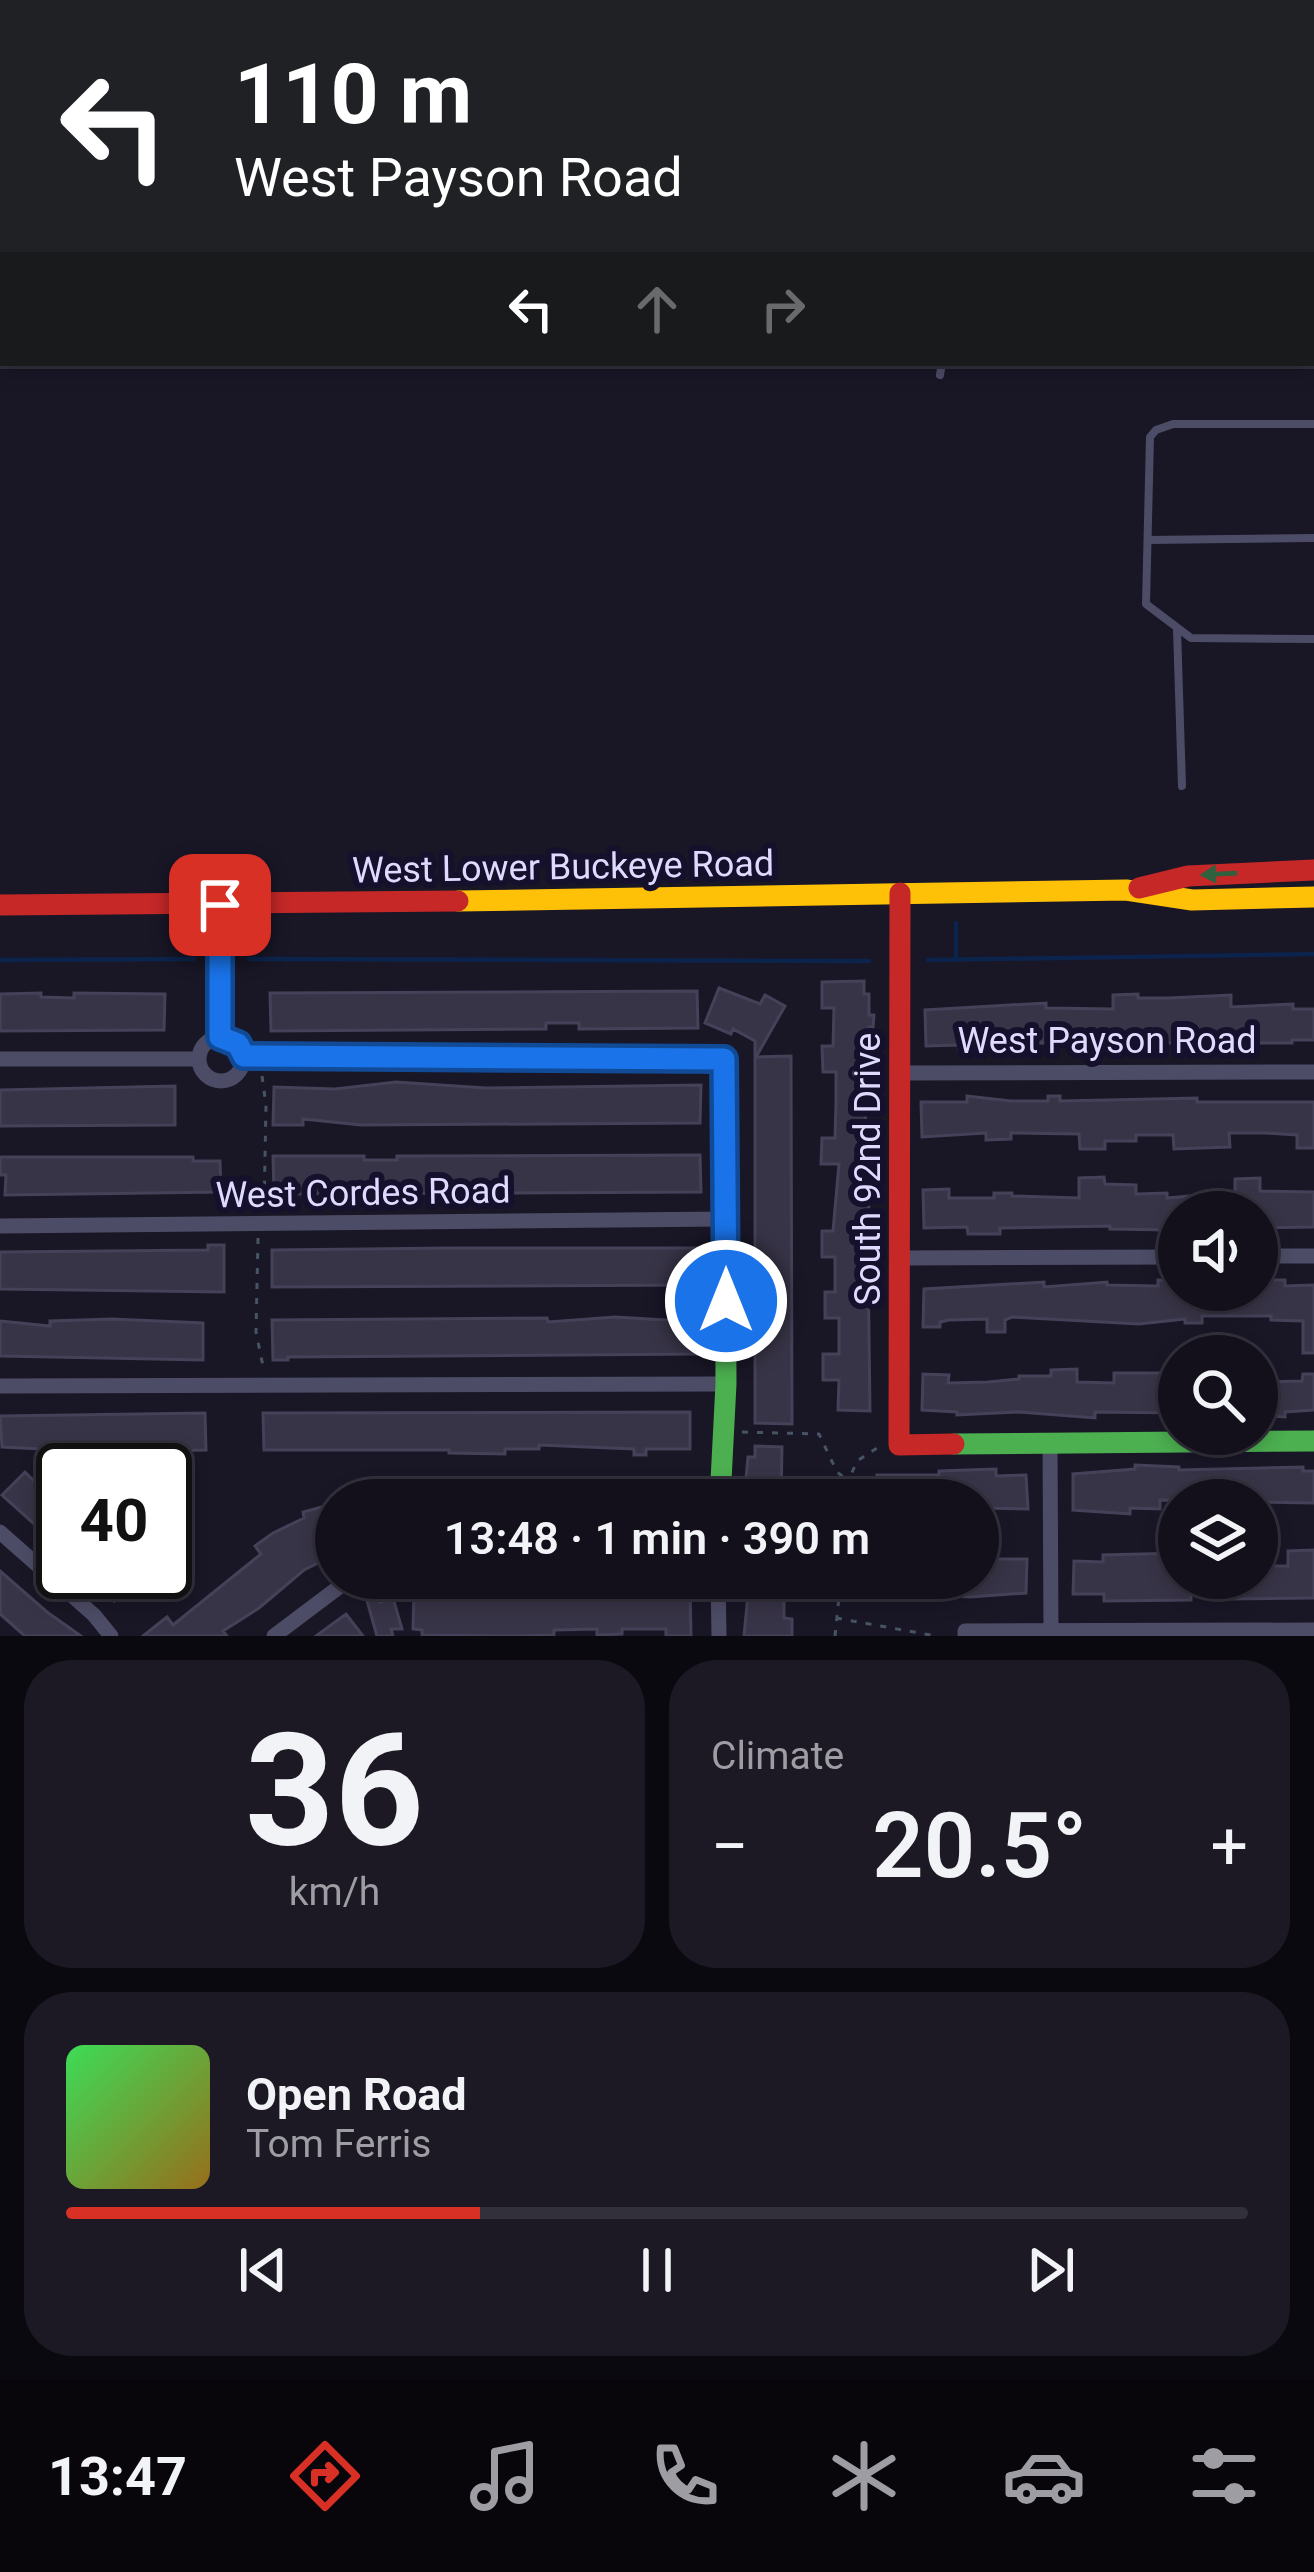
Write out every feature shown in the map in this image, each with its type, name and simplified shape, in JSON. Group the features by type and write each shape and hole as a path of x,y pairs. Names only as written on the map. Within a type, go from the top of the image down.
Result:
{"street":[{"name":"West Lower Buckeye Road","path":"1126,890 1188,876 1314,870"},
{"name":"West Lower Buckeye Road","path":"0,904 220,905 1126,890 1192,900 1314,897"},
{"name":"South 92nd Drive","path":"899,1445 900,893"},
{"path":"220,905 220,1037"},
{"path":"252,1056 241,1071 222,1082 203,1072 199,1058 203,1046 220,1037 252,1056 724,1059 726,1384 721,1479"},
{"path":"0,1059 199,1058"},
{"name":"West Payson Road","path":"900,1073 1314,1072"},
{"name":"West Cordes Road","path":"0,1226 726,1219"},
{"path":"1278,1256 1314,1256"},
{"path":"901,1258 1158,1257"},
{"path":"0,1386 726,1384"},
{"path":"899,1445 1314,1441"},
{"path":"1050,1444 1051,1631"},
{"path":"0,1532 94,1615 111,1636"},
{"path":"274,1636 323,1599"},
{"path":"718,1599 719,1636"},
{"path":"965,1633 1314,1630"}],"lane":[{"path":"940,375 942,366"},
{"path":"1314,424 1173,424 1156,430 1150,437 1146,604 1191,638 1314,639"},
{"path":"1148,540 1314,538"},
{"path":"1177,628 1182,786"}],"path":[{"path":"252,1056 266,1105 266,1223"},
{"path":"245,1224 245,1233 258,1235 255,1312 265,1385"},
{"path":"722,1429 767,1435 812,1431 824,1440 834,1467 846,1479 868,1451 899,1445"},
{"path":"836,1636 838,1599"},
{"path":"836,1618 936,1636"}],"building":[{"path":"864,981 869,1015 874,1015 873,1027 869,1027 871,1089 866,1089 865,1138 870,1138 873,1169 868,1257 870,1411 838,1410 839,1380 823,1380 823,1354 839,1354 839,1318 825,1318 825,1292 835,1292 835,1257 822,1257 822,1231 833,1231 839,1164 821,1164 822,1138 835,1138 836,1102 836,1072 823,1072 822,1046 833,1046 834,1008 822,1008 822,982"},
{"path":"719,988 760,1004 765,995 785,1006 756,1057 791,1056 792,1424 755,1423 755,1041 733,1029 731,1034 705,1023"},
{"path":"697,991 698,1028 579,1029 579,1023 546,1023 546,1029 271,1031 270,993"},
{"path":"41,993 41,997 74,998 74,993 165,994 164,1030 0,1031 0,994"},
{"path":"1138,994 1138,998 1231,995 1231,1007 1293,1004 1293,1009 1314,1009 1314,1040 974,1043 975,1049 926,1046 925,1010 1046,1003 1046,1008 1113,1009 1113,995"},
{"path":"396,1082 486,1088 701,1085 700,1123 361,1125 303,1119 303,1125 273,1125 274,1087 335,1089"},
{"path":"175,1086 175,1125 0,1126 0,1090"},
{"path":"967,1096 1011,1101 1048,1101 1048,1096 1060,1096 1060,1101 1314,1102 1314,1148 1297,1148 1297,1135 1266,1133 1229,1133 1230,1147 1174,1149 1173,1135 1105,1141 1105,1149 1080,1149 1079,1134 1011,1133 1011,1139 986,1140 986,1133 922,1137 921,1102 967,1102"},
{"path":"700,1155 701,1192 274,1194 273,1156 397,1160 397,1156"},
{"path":"0,1157 220,1161 221,1192 5,1195 6,1175 0,1175"},
{"path":"1104,1177 1105,1184 1136,1185 1136,1194 1158,1193 1158,1230 1000,1228 1000,1234 968,1234 967,1227 924,1228 923,1190 949,1189 949,1198 1012,1193 1079,1198 1079,1178"},
{"path":"1260,1178 1260,1191 1235,1191 1235,1179"},
{"path":"1278,1191 1314,1192 1314,1227 1278,1228"},
{"path":"208,1245 224,1245 224,1292 0,1289 0,1252 208,1250"},
{"path":"699,1248 698,1285 272,1287 272,1250"},
{"path":"1278,1280 1285,1280 1285,1286 1314,1285 1314,1353 1303,1353 1303,1321 1271,1320 1271,1316 1202,1316 1202,1323 1185,1323 1185,1319 1139,1324 1012,1317 1005,1320 1005,1332 987,1332 987,1319 949,1320 940,1322 940,1327 923,1327 924,1289 1044,1282 1044,1287 1158,1286 1158,1311 1278,1311"},
{"path":"615,1317 699,1322 698,1354 273,1360 272,1320 547,1318 548,1322"},
{"path":"0,1321 50,1326 50,1321 203,1323 203,1360 0,1356"},
{"path":"1077,1369 1077,1382 1114,1383 1114,1373 1158,1373 1158,1413 1095,1412 1095,1418 922,1410 923,1374 949,1375 948,1383 988,1382 1051,1376 1051,1370"},
{"path":"1303,1374 1314,1374 1314,1410 1278,1416 1278,1382 1302,1381"},
{"path":"690,1412 690,1449 646,1449 646,1455 634,1455 634,1449 539,1445 539,1449 505,1449 505,1454 264,1450 263,1413"},
{"path":"205,1413 206,1450 192,1450 192,1443 2,1447 0,1416"},
{"path":"755,1446 782,1447 781,1479 746,1479 748,1457 755,1457"},
{"path":"1135,1465 1179,1470 1303,1467 1303,1471 1314,1471 1314,1503 1278,1502 1278,1479 1158,1479 1158,1509 1130,1508 1130,1514 1073,1510 1073,1474 1135,1469"},
{"path":"996,1469 996,1476 1026,1475 1028,1509 999,1508 999,1479 877,1479 877,1475 939,1475 939,1471"},
{"path":"25,1472 36,1483 36,1526 2,1495"},
{"path":"315,1509 315,1564 223,1631 227,1636 143,1636 167,1617 173,1625 261,1554 255,1546 304,1518 303,1512"},
{"path":"1314,1550 1314,1598 1278,1598 1278,1566 1288,1566 1288,1551"},
{"path":"1158,1554 1158,1599 1191,1600 1104,1601 1104,1594 1073,1594 1074,1561 1103,1562 1103,1555"},
{"path":"999,1559 1027,1559 1026,1593 999,1595"},
{"path":"0,1571 81,1636 25,1636 0,1614"},
{"path":"393,1599 402,1629 391,1629 393,1636 377,1636 367,1601"},
{"path":"414,1599 690,1599 691,1636 666,1636 666,1629 622,1629 622,1634 597,1635 597,1629 554,1630 554,1635 518,1636 422,1635 422,1630 413,1629"},
{"path":"748,1599 784,1599 784,1618 792,1619 792,1636 744,1636"},
{"path":"346,1614 363,1636 316,1636"}],"waterway":[{"path":"956,923 956,959"},
{"path":"928,960 1314,954"},
{"path":"0,960 194,959"},
{"path":"249,959 869,961"}],"traffic: fast":[{"path":"716,1059 725,1059 726,1384 721,1479"},
{"path":"954,1444 1314,1441"}],"traffic: slow":[{"path":"458,901 1126,890 1192,900 1314,897"}],"traffic: jam":[{"path":"1139,888 1188,876 1314,870"},
{"path":"900,893 899,1445 954,1444"},
{"path":"0,905 458,901"},
{"path":"244,1056 716,1059"}],"route":[{"path":"220,905 220,1037 233,1040 244,1056 724,1059 726,1301"}]}
